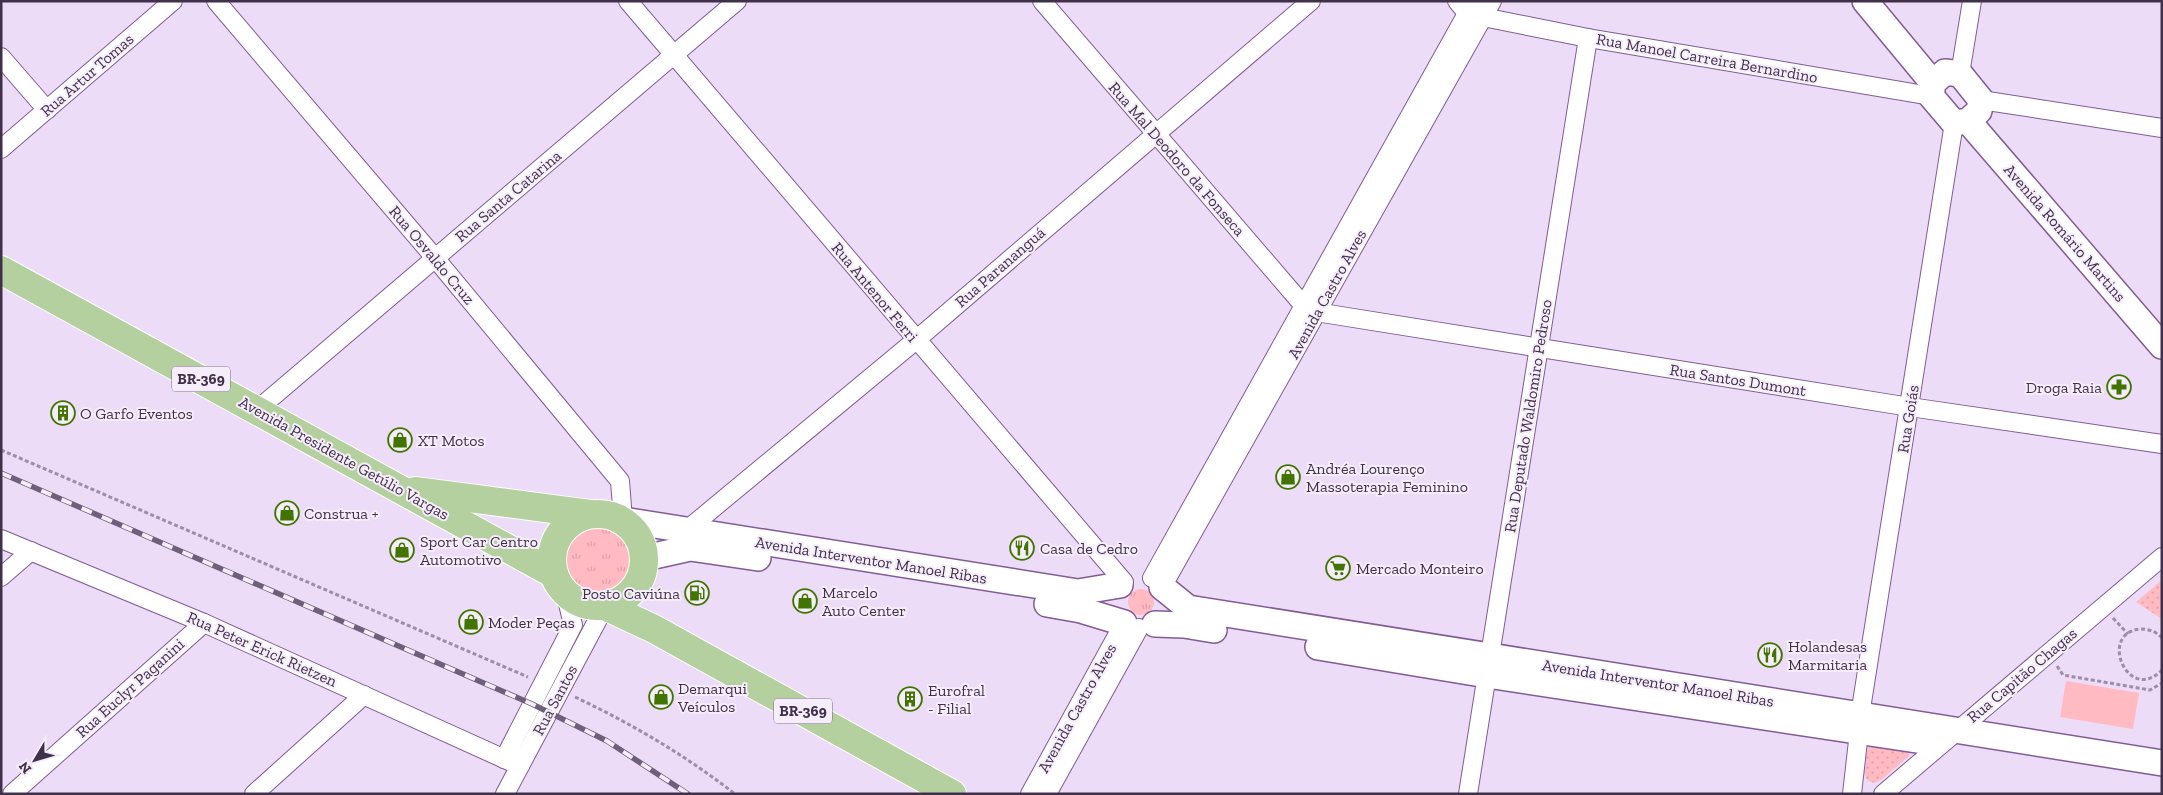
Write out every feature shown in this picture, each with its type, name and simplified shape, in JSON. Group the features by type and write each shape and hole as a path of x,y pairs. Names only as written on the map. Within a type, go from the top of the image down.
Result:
{"main road":[{"name":"Avenida Presidente Getúlio Vargas","path":"1,270 401,490 560,583"},
{"name":"BR-369","path":"401,490 590,514 607,514 623,520"},
{"path":"560,583 552,555 558,536 572,522 590,514"},
{"path":"623,520 641,540 643,569 654,629"},
{"path":"605,606 624,598 632,592 643,569"},
{"name":"BR-369","path":"560,583 579,602 587,605 605,606 654,629 952,794"}],"street":[{"name":"Rua Artur Tomas","path":"1,149 173,1"},
{"name":"Rua Osvaldo Cruz","path":"216,1 435,258 620,481 623,520"},
{"name":"Rua Antenor Ferri","path":"628,1 1122,584"},
{"name":"Rua Santa Catarina","path":"257,410 737,1"},
{"name":"Rua Mal Deodoro da Fonseca","path":"1042,1 1310,309"},
{"name":"Rua Parananguá","path":"688,529 916,340 1311,1"},
{"name":"Avenida Castro Alves","path":"1157,583 1394,160 1470,8 1492,1"},
{"path":"1864,1 1942,81 1970,114 2162,128"},
{"path":"1886,1 1942,81 1970,114"},
{"path":"1942,81 1972,1"},
{"name":"Rua Manoel Carreira Bernardino","path":"1470,8 1588,38 1942,81"},
{"name":"Rua Deputado Waldomiro Pedroso","path":"1468,794 1588,38"},
{"path":"1,57 47,110"},
{"name":"Avenida Romário Martins","path":"1970,114 2162,324"},
{"name":"Avenida Romário Martins","path":"1970,114 2162,346"},
{"name":"Rua Goiás","path":"1852,794 1859,723 1910,407 1970,114"},
{"name":"Rua Santos Dumont","path":"1310,309 1539,348 1910,407 2162,444"},
{"name":"Avenida Interventor Manoel Ribas","path":"623,520 688,529 957,582 1140,625 1184,624 1488,666 1949,736 2162,763"},
{"name":"Rua Peter Erick Rietzen","path":"1,538 204,623 512,763"},
{"name":"Avenida Interventor Manoel Ribas","path":"643,569 690,548 957,582 1078,592 1122,584"},
{"path":"1,577 31,552"},
{"name":"Rua Capitão Chagas","path":"1883,794 2162,557"},
{"path":"1138,576 1157,583 1167,597 1166,608 1162,617 1140,625 1118,615 1114,605 1115,594 1122,584 1138,576"},
{"path":"512,763 543,683 573,625 560,583"},
{"name":"Avenida Interventor Manoel Ribas","path":"1157,583 1188,608 1488,666"},
{"name":"Rua Santos","path":"505,794 512,763 559,690 605,606"},
{"name":"Rua Euclyr Paganini","path":"12,794 204,623"},
{"name":"Avenida Castro Alves","path":"1030,794 1140,625"},
{"name":"Avenida Castro Alves","path":"1047,794 1140,625"},
{"path":"254,794 364,696"},
{"name":"Avenida Interventor Manoel Ribas","path":"1949,736 2162,780"}],"path":[{"path":"1,450 543,683"},
{"path":"2105,623 2118,612"},
{"path":"2112,617 2128,634"},
{"path":"2162,638 2150,630 2138,629 2128,634 2121,643 2119,653 2121,664 2127,672 2137,678 2148,678 2162,670"},
{"path":"2049,672 2064,659"},
{"path":"2056,666 2063,675 2150,690 2162,682"},
{"path":"559,690 624,721 660,741 735,794"}],"green space":[{"path":"598,525 611,528 622,535 629,546 632,559 629,572 622,583 611,590 598,593 585,590 574,583 567,572 564,559 567,546 574,535 585,528"},
{"path":"2162,580 2162,619 2136,602"},
{"path":"1141,589 1150,593 1154,602 1150,611 1141,615 1132,611 1128,602 1132,593"},
{"path":"2066,681 2139,693 2133,729 2060,717"},
{"path":"1872,745 1906,750 1910,755 1881,780 1874,783 1867,780 1864,773 1867,749"}],"railway":[{"path":"1,473 532,704 607,741 688,794"}],"place":[{"name":"Droga Raia","path":"2119,387"},
{"name":"O Garfo Eventos","path":"63,413"},
{"name":"XT Motos","path":"400,440"},
{"name":"Andréa Lourenço Massoterapia Feminino","path":"1288,477"},
{"name":"Construa +","path":"287,513"},
{"name":"Casa de Cedro","path":"1022,548"},
{"name":"Sport Car Centro Automotivo","path":"402,550"},
{"name":"Mercado Monteiro","path":"1338,568"},
{"name":"Posto Caviúna","path":"697,593"},
{"name":"Marcelo Auto Center","path":"805,601"},
{"name":"Moder Peças","path":"471,622"},
{"name":"Holandesas Marmitaria","path":"1770,655"},
{"name":"Demarqui Veículos","path":"661,697"},
{"name":"Eurofral - Filial","path":"910,699"}]}
